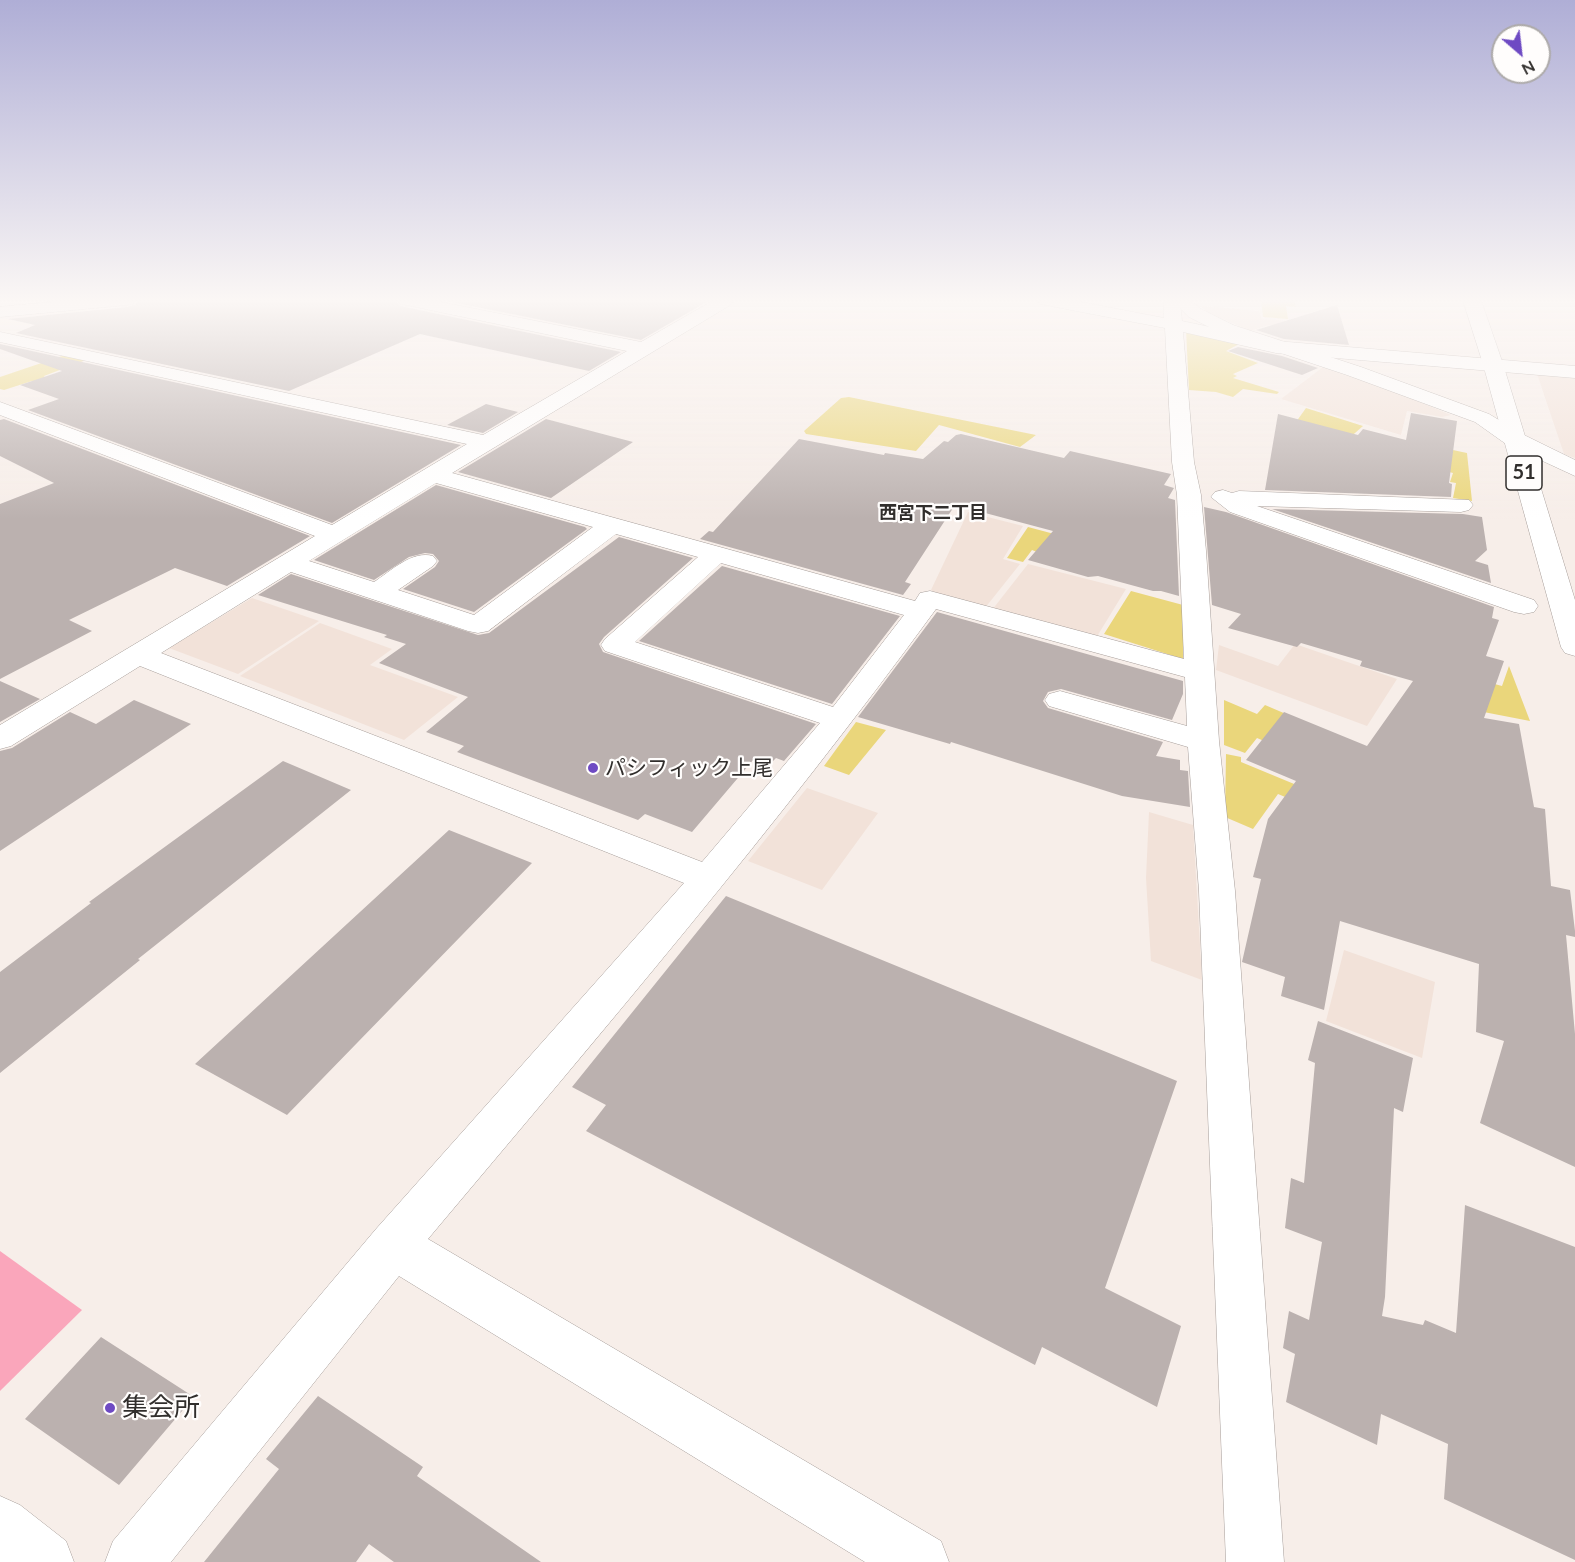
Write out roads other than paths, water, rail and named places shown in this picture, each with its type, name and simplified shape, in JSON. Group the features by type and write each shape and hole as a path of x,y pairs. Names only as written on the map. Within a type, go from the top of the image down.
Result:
{"street":[{"path":"166,373 486,442"},
{"path":"0,739 601,373"},
{"path":"1178,373 1184,462 1206,496 1199,672 1216,891 1255,1562"},
{"path":"1359,373 1482,418 1514,439 1575,469"},
{"name":"51","path":"1495,373 1575,647"},
{"path":"0,408 336,535"},
{"path":"434,475 921,611"},
{"path":"1206,496 1461,505"},
{"path":"1206,496 1524,606"},
{"path":"289,563 478,625 612,525"},
{"path":"716,555 615,645 840,719"},
{"path":"377,592 424,561"},
{"path":"134,1562 393,1245 710,879 840,719 930,599 1199,672"},
{"path":"139,655 710,879"},
{"path":"1060,700 1203,741"},
{"path":"393,1245 920,1562"},
{"path":"0,1525 45,1562"}],"place":[{"name":"パシフィック上尾","path":"593,768"},
{"name":"集会所","path":"110,1408"}],"district":[{"name":"西宮下二丁目","path":"933,513"}]}
